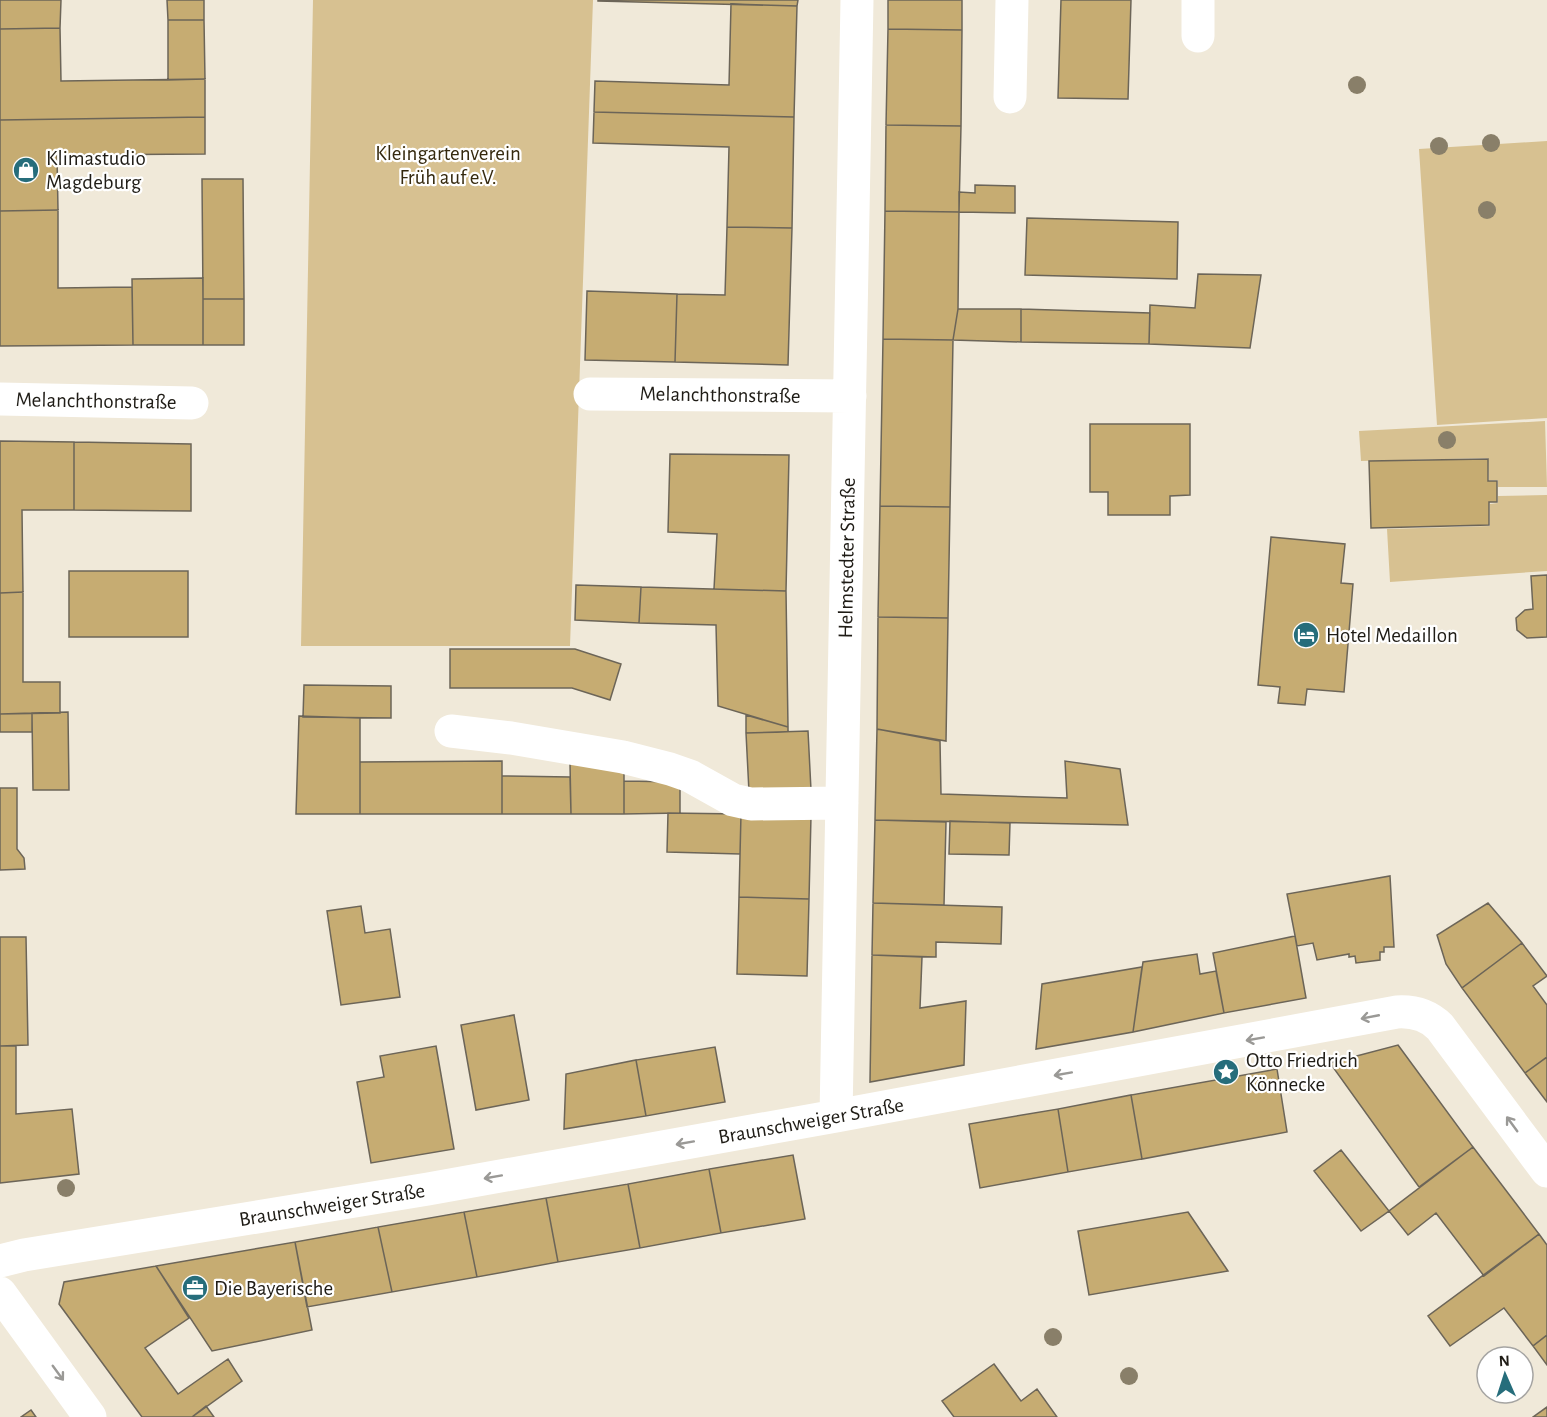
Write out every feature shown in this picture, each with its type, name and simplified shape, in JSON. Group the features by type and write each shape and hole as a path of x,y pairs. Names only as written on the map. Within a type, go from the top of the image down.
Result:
{"street":[{"name":"Helmstedter Straße","path":"836,1116 857,0"},
{"path":"1010,97 1012,0"},
{"path":"1198,0 1198,36"},
{"name":"Melanchthonstraße","path":"590,394 850,396"},
{"name":"Melanchthonstraße","path":"0,399 192,403"},
{"path":"451,731 511,738 623,757 690,776 733,800 751,804 842,803"},
{"name":"Braunschweiger Straße","path":"0,1261 24,1255 439,1187 1405,1012 1427,1017 1440,1027 1547,1171"},
{"path":"0,1293 90,1417"}],"green space":[{"name":"Kleingartenverein Früh auf e.V.","path":"313,0 593,0 570,646 301,646"},
{"path":"1547,141 1547,418 1437,425 1419,149"},
{"path":"1545,421 1547,487 1498,487 1498,480 1489,480 1488,458 1361,461 1359,431"},
{"path":"1547,495 1547,571 1390,582 1387,529 1490,526 1490,504 1498,503 1498,496"}],"building":[{"path":"0,0 61,0 60,28 0,29"},
{"path":"167,0 204,0 204,20 168,20"},
{"path":"598,0 798,0 797,6"},
{"path":"888,0 962,0 962,30 888,29"},
{"path":"1061,0 1131,0 1128,99 1058,98"},
{"path":"731,4 797,6 794,117 594,112 595,81 729,85"},
{"path":"168,20 204,20 205,79 168,80"},
{"path":"60,28 61,81 205,79 205,117 0,120 0,29"},
{"path":"888,29 962,30 961,126 886,125"},
{"path":"594,112 794,117 792,228 727,227 729,147 593,143"},
{"path":"205,117 205,154 57,155 58,210 0,211 0,120"},
{"path":"886,125 961,126 959,212 885,211"},
{"path":"202,179 243,179 244,299 203,299"},
{"path":"975,185 1015,186 1015,213 959,212 959,192 975,193"},
{"path":"58,210 58,288 132,287 133,345 0,346 0,211"},
{"path":"885,211 959,212 958,309 953,340 883,339"},
{"path":"1027,218 1178,222 1177,279 1025,275"},
{"path":"727,227 792,228 788,365 675,362 677,294 725,295"},
{"path":"1198,274 1261,275 1250,348 1149,344 1150,305 1195,308"},
{"path":"203,278 203,345 133,345 132,279"},
{"path":"587,291 677,294 675,362 585,360"},
{"path":"203,299 244,299 244,345 203,345"},
{"path":"958,309 1021,309 1021,342 953,340"},
{"path":"1021,309 1150,313 1149,344 1021,342"},
{"path":"883,339 953,340 950,507 880,506"},
{"path":"1090,424 1190,424 1190,495 1170,496 1170,515 1108,515 1108,492 1090,492"},
{"path":"0,441 74,442 74,510 22,510 23,592 0,593"},
{"path":"74,442 191,444 191,511 74,510"},
{"path":"670,454 789,455 786,591 714,589 717,534 668,532"},
{"path":"1488,459 1488,481 1497,481 1497,502 1489,502 1489,525 1371,528 1369,461"},
{"path":"880,506 950,507 948,618 878,617"},
{"name":"Hotel Medaillon","path":"1271,537 1345,544 1341,583 1353,584 1344,692 1307,689 1305,705 1278,703 1280,687 1258,685"},
{"path":"69,571 188,571 188,637 69,637"},
{"path":"1547,575 1547,637 1527,638 1517,630 1516,618 1525,610 1533,609 1531,576"},
{"path":"576,585 641,587 639,623 575,620"},
{"path":"641,587 786,591 788,727 718,706 716,625 639,623"},
{"path":"23,592 23,682 60,682 60,713 0,714 0,593"},
{"path":"878,617 948,618 946,741 877,729"},
{"path":"450,649 575,649 621,664 610,700 572,688 450,688"},
{"path":"304,685 391,686 391,718 303,717"},
{"path":"68,712 69,790 33,790 32,713"},
{"path":"32,713 32,732 0,732 0,714"},
{"path":"746,715 788,727 788,732 746,733"},
{"path":"299,716 360,718 360,814 296,814"},
{"path":"877,729 940,741 941,794 1067,798 1065,761 1120,769 1128,825 875,820"},
{"path":"808,731 811,790 749,792 746,733"},
{"path":"502,761 502,814 360,814 360,762"},
{"path":"624,762 624,814 571,814 570,763"},
{"path":"502,776 570,777 571,814 502,814"},
{"path":"624,781 680,782 680,813 624,814"},
{"path":"0,788 17,788 17,849 24,858 25,869 0,870"},
{"path":"668,813 741,814 740,854 667,852"},
{"path":"741,814 811,816 809,899 739,897"},
{"path":"875,820 946,822 944,905 873,903"},
{"path":"950,821 1010,823 1009,855 949,854"},
{"path":"1390,876 1394,947 1384,947 1384,952 1380,952 1380,960 1356,963 1355,956 1349,957 1349,954 1317,960 1313,943 1297,946 1287,894"},
{"path":"739,897 809,899 807,976 737,974"},
{"path":"873,903 1002,907 1001,944 936,942 936,957 872,955"},
{"path":"1488,903 1522,943 1462,988 1446,964 1437,935"},
{"path":"361,906 365,933 390,929 400,997 341,1005 327,911"},
{"path":"1295,936 1306,998 1224,1013 1213,953"},
{"path":"0,937 26,937 28,1045 0,1046"},
{"path":"1522,943 1547,976 1533,986 1547,1005 1547,1057 1525,1073 1462,988"},
{"path":"1197,954 1200,974 1216,971 1224,1013 1133,1032 1143,962"},
{"path":"872,955 922,957 920,1008 966,1001 964,1065 870,1082"},
{"path":"1142,967 1133,1032 1036,1049 1042,984"},
{"path":"514,1015 529,1100 476,1110 461,1025"},
{"path":"1398,1045 1473,1147 1419,1187 1330,1063"},
{"path":"0,1046 16,1046 16,1114 72,1109 79,1174 0,1183"},
{"path":"436,1046 454,1149 371,1163 357,1082 384,1077 380,1056"},
{"path":"715,1047 725,1102 646,1116 636,1060"},
{"path":"1547,1057 1547,1102 1525,1073"},
{"path":"636,1060 646,1116 564,1129 566,1074"},
{"path":"1277,1069 1287,1132 1142,1159 1131,1095"},
{"path":"1131,1095 1142,1159 1068,1172 1058,1109"},
{"path":"1058,1109 1068,1172 980,1188 969,1124"},
{"path":"1473,1147 1539,1234 1484,1276 1436,1213 1408,1235 1389,1211"},
{"path":"1341,1150 1389,1211 1361,1231 1314,1171"},
{"path":"793,1155 805,1219 721,1233 709,1169"},
{"path":"709,1169 721,1233 640,1248 628,1184"},
{"path":"628,1184 640,1248 558,1262 546,1198"},
{"path":"546,1198 558,1262 477,1277 464,1212"},
{"path":"464,1212 477,1277 392,1292 378,1227"},
{"path":"1188,1212 1228,1271 1089,1295 1078,1231"},
{"path":"378,1227 392,1292 307,1307 295,1242"},
{"path":"1539,1234 1547,1245 1547,1335 1534,1345 1504,1308 1450,1346 1428,1316"},
{"path":"295,1242 312,1330 212,1351 156,1266"},
{"path":"156,1266 189,1318 145,1348 178,1394 228,1359 242,1381 192,1417 142,1417 59,1304 64,1282"},
{"path":"1547,1335 1547,1365 1535,1349 1534,1345"},
{"path":"994,1364 1021,1401 1037,1389 1057,1417 954,1417 942,1401"},
{"path":"206,1406 214,1417 192,1417"},
{"path":"1547,1407 1547,1417 1533,1417"},
{"path":"31,1410 36,1417 21,1417"}],"place":[{"name":"Klimastudio Magdeburg","path":"26,170"},
{"name":"Hotel Medaillon","path":"1306,635"},
{"name":"Otto Friedrich Könnecke","path":"1226,1072"},
{"name":"Die Bayerische","path":"195,1288"}]}
